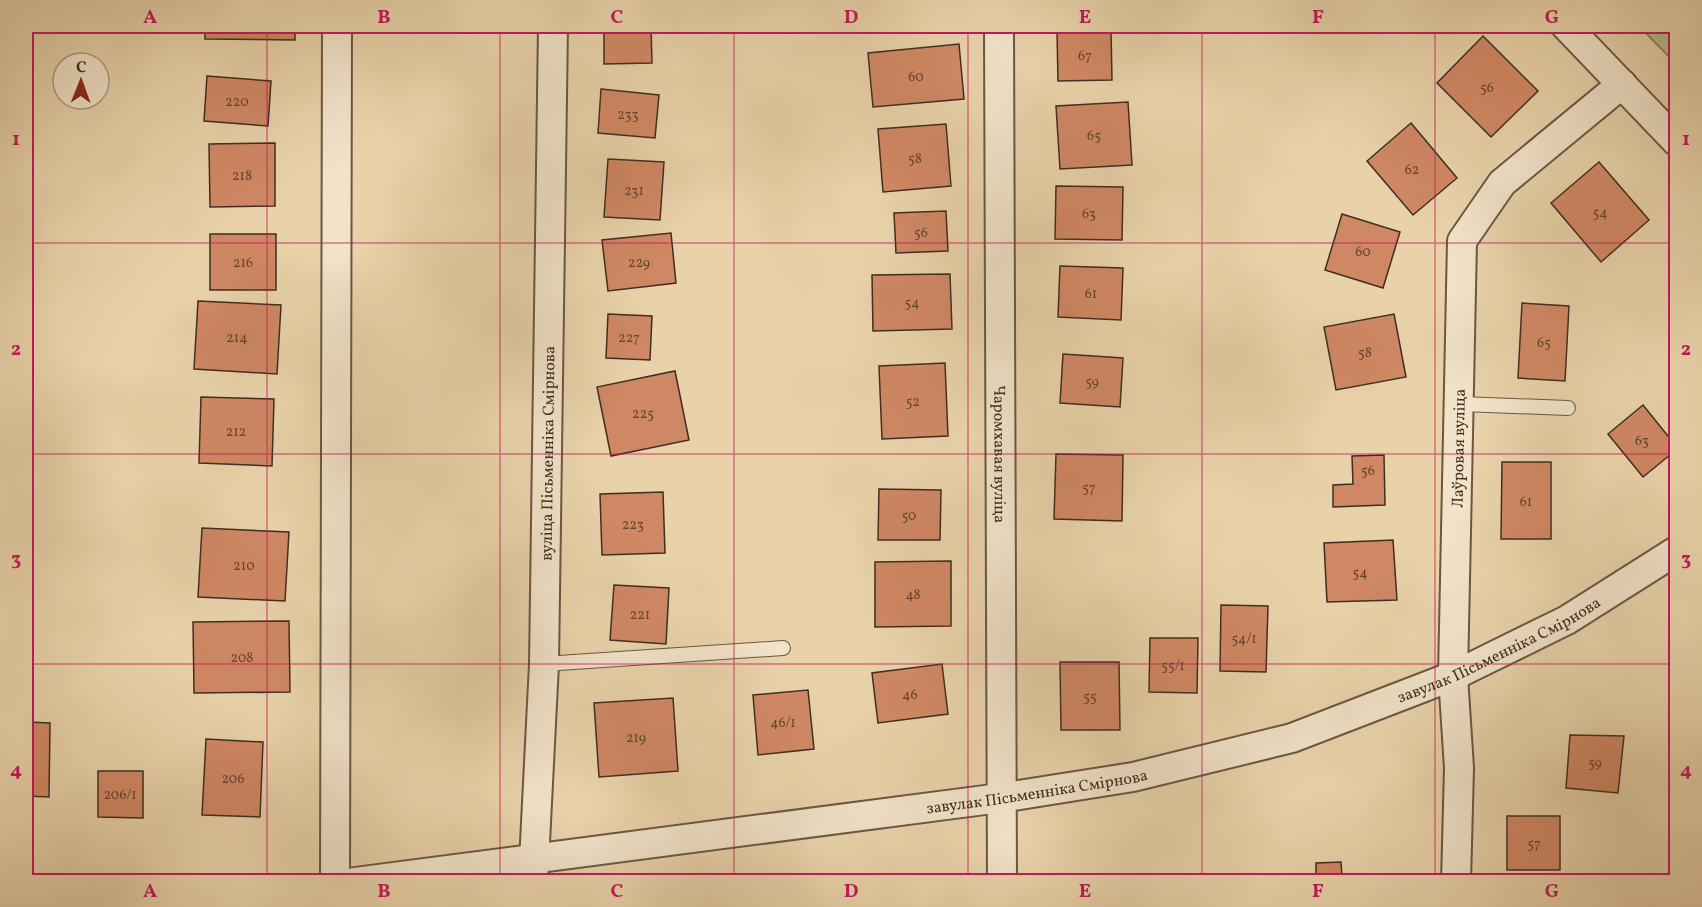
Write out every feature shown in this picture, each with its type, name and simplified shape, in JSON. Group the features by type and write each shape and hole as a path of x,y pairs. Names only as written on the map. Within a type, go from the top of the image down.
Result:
{"street":[{"path":"335,882 337,26"},
{"name":"вуліца Пісьменніка Смірнова","path":"533,870 544,664 553,26"},
{"name":"Чаромхавая вуліца","path":"999,26 1002,882"},
{"path":"1566,26 1677,141"},
{"name":"Лаўровая вуліца","path":"1456,882 1459,768 1453,676 1461,404 1462,241 1502,183 1622,84"},
{"name":"завулак Пісьменніка Смірнова","path":"355,882 533,870 1133,777 1292,738 1453,676 1567,620 1677,551"}],"lane":[{"path":"1461,404 1568,408"},
{"path":"544,664 783,648"}],"green space":[{"path":"1639,26 1676,26 1676,64"}],"building":[{"path":"205,26 295,26 295,40 205,39"},
{"path":"604,26 651,26 652,63 604,64"},
{"path":"885,26 947,26 947,29"},
{"path":"1111,29 1112,80 1058,81 1057,30"},
{"path":"1483,36 1538,91 1491,137 1437,83"},
{"path":"959,44 964,99 873,107 868,53"},
{"path":"207,76 271,81 268,126 204,121"},
{"path":"601,89 659,95 655,138 598,133"},
{"path":"1128,102 1132,165 1060,169 1056,106"},
{"path":"1411,123 1457,178 1413,215 1367,161"},
{"path":"946,124 951,186 883,192 878,129"},
{"path":"275,143 275,206 210,207 209,144"},
{"path":"608,159 664,162 660,220 604,217"},
{"path":"1599,162 1649,220 1601,262 1551,203"},
{"path":"1056,186 1123,187 1122,240 1055,239"},
{"path":"946,211 948,251 896,253 894,213"},
{"path":"1342,214 1400,232 1383,288 1325,270"},
{"path":"671,233 676,283 608,291 602,240"},
{"path":"210,234 276,234 276,290 210,290"},
{"path":"1060,266 1123,268 1121,320 1058,317"},
{"path":"950,274 952,329 873,331 872,275"},
{"path":"198,301 281,305 277,374 194,369"},
{"path":"1522,303 1569,306 1565,381 1518,378"},
{"path":"608,314 652,316 650,360 606,358"},
{"path":"1394,314 1406,377 1336,390 1324,327"},
{"path":"1063,354 1123,358 1120,407 1060,403"},
{"path":"945,363 948,436 882,439 879,366"},
{"path":"675,371 689,440 611,456 597,387"},
{"path":"201,397 274,399 272,466 199,463"},
{"path":"1643,405 1676,446 1676,450 1643,477 1608,434"},
{"path":"1056,454 1123,455 1122,521 1054,519"},
{"path":"1384,455 1385,505 1333,507 1333,485 1353,484 1352,456"},
{"path":"1502,462 1551,462 1551,539 1501,539"},
{"path":"879,489 941,490 940,540 878,540"},
{"path":"663,492 665,553 602,555 600,494"},
{"path":"202,528 289,532 285,601 198,597"},
{"path":"1393,540 1397,600 1327,602 1324,543"},
{"path":"951,561 951,626 875,627 875,562"},
{"path":"614,585 669,588 666,644 610,640"},
{"path":"1221,605 1268,606 1266,672 1220,671"},
{"path":"289,621 290,692 194,693 193,622"},
{"path":"1150,638 1198,638 1197,693 1149,692"},
{"path":"1060,662 1119,662 1120,730 1061,730"},
{"path":"942,664 948,714 878,723 872,673"},
{"path":"808,690 814,749 758,755 753,695"},
{"path":"673,698 678,771 599,777 594,703"},
{"path":"26,722 50,723 49,797 26,796"},
{"path":"1570,735 1624,736 1618,793 1566,788"},
{"path":"206,739 263,742 260,817 202,815"},
{"path":"98,771 143,771 143,818 98,817"},
{"path":"1507,816 1560,816 1560,870 1507,870"},
{"path":"1341,862 1342,877 1373,877 1373,882 1316,882 1316,863"},
{"path":"1226,878 1281,882 1225,882"}]}
